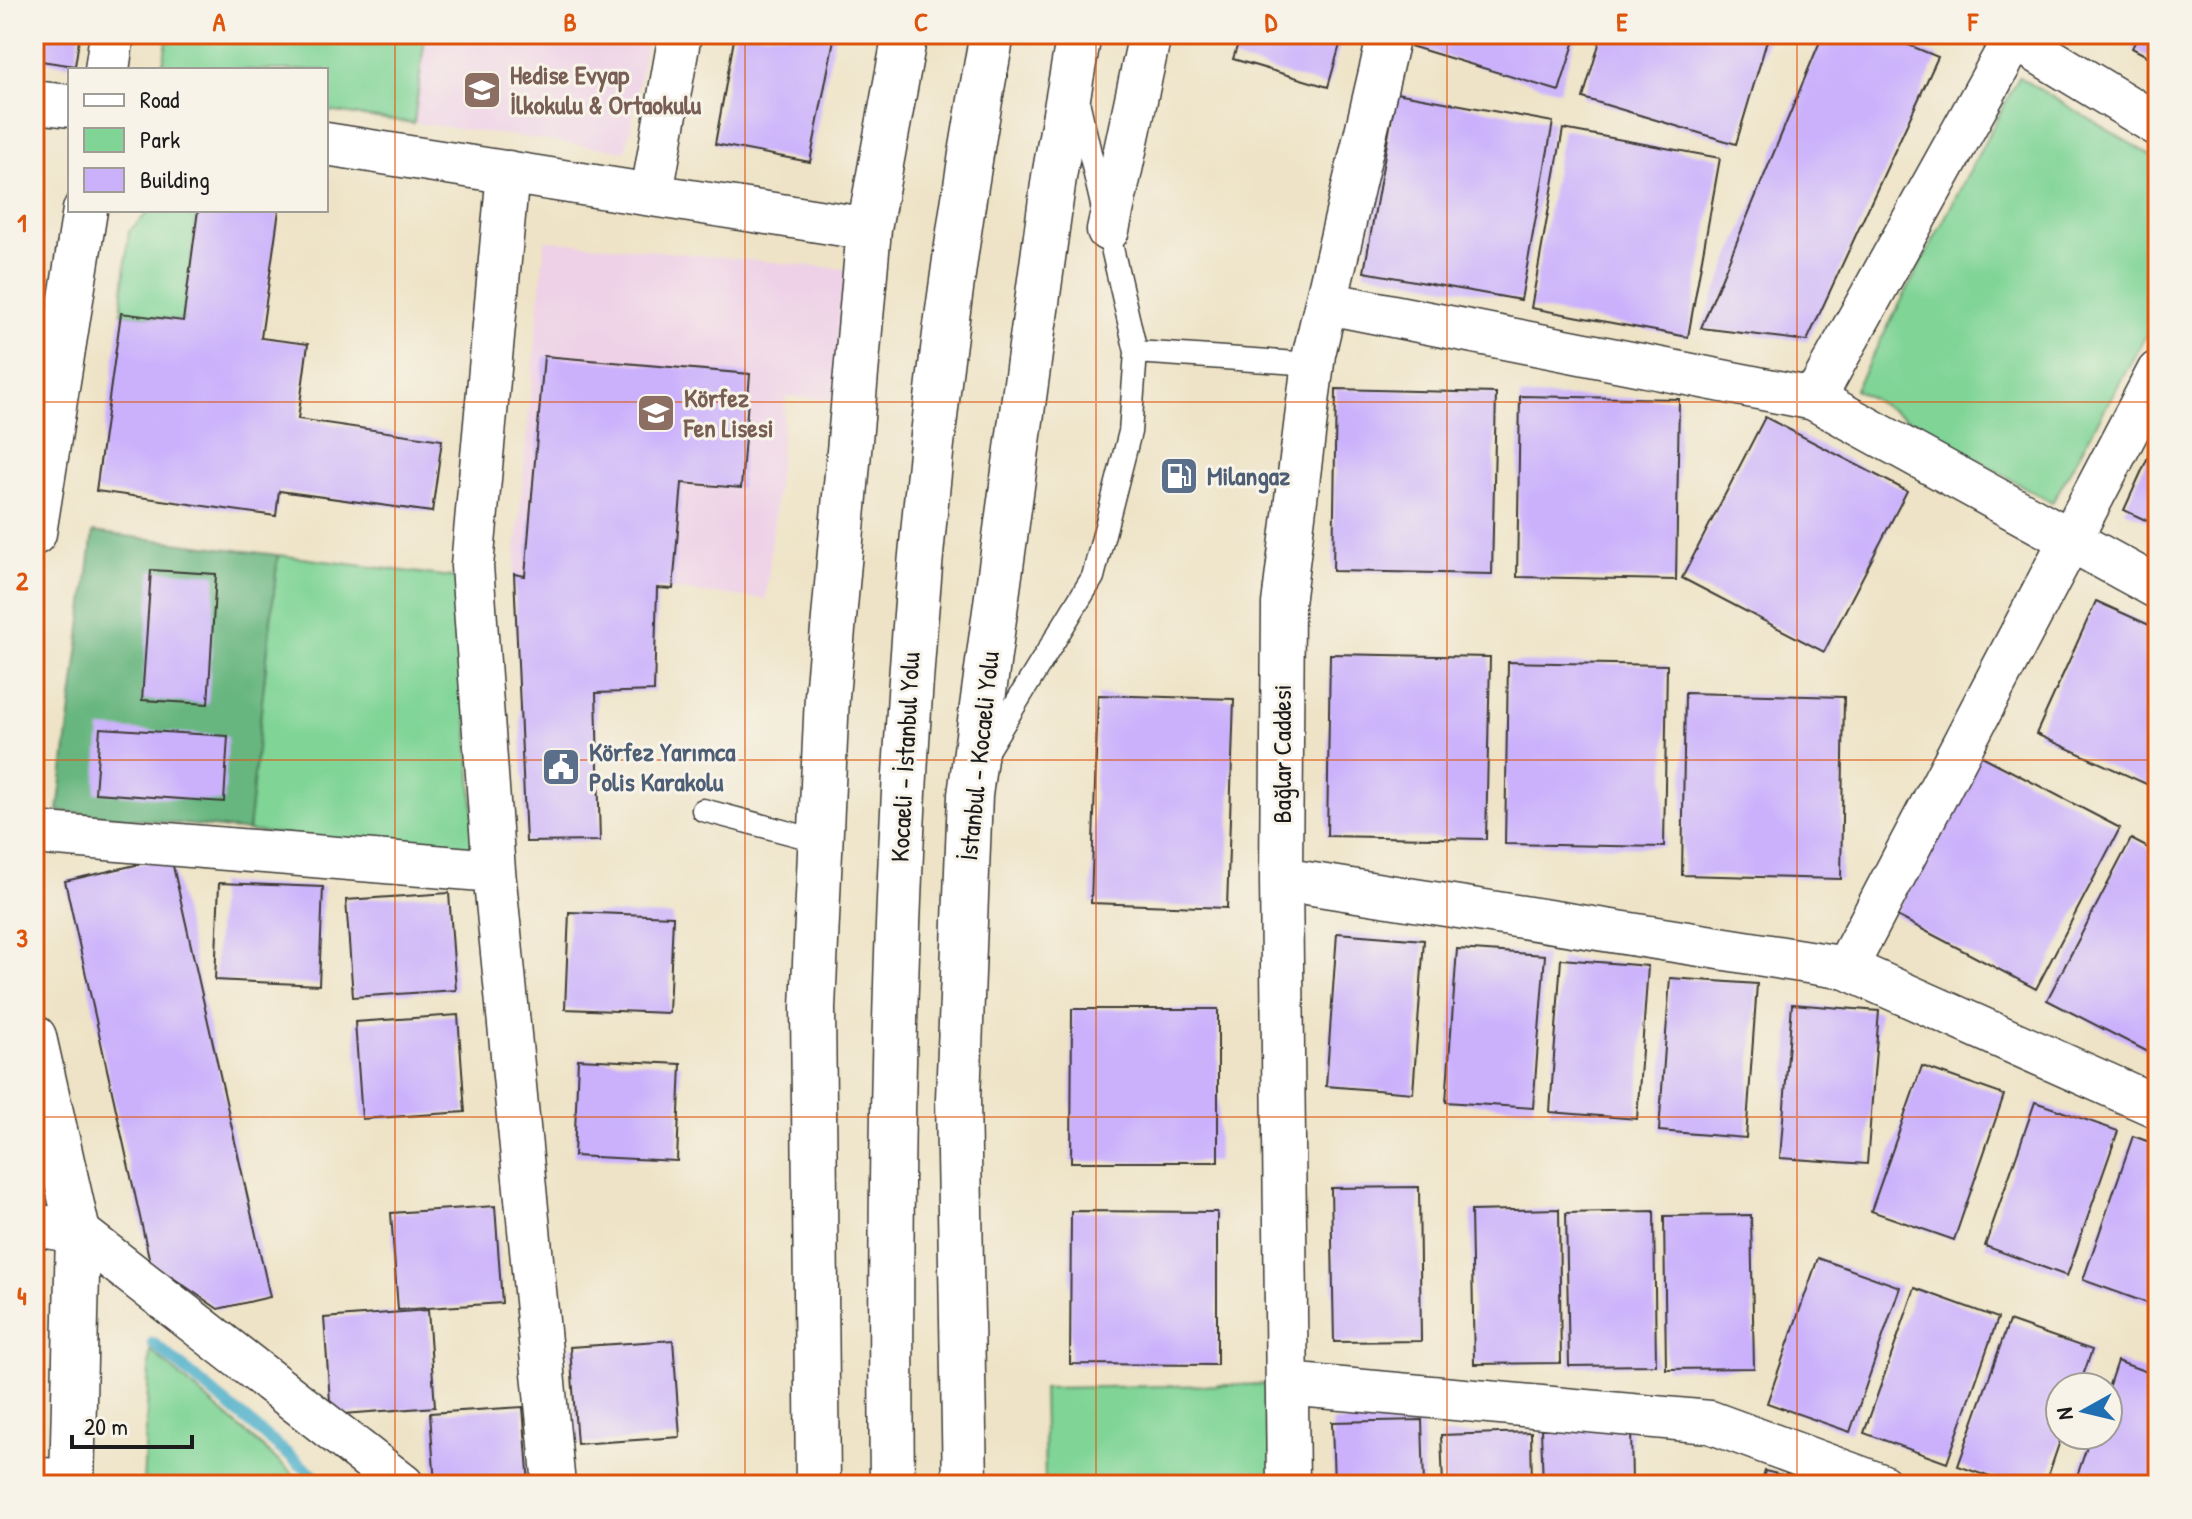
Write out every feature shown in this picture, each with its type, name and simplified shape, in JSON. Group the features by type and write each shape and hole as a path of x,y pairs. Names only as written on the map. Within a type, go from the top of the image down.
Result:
{"main road":[{"path":"107,68 112,34"},
{"path":"818,1485 813,1008 828,680 869,229 905,34"},
{"name":"Kocaeli - İstanbul Yolu","path":"892,1485 890,1265 896,910 913,616 933,410 962,198 991,38"},
{"name":"İstanbul - Kocaeli Yolu","path":"965,1485 958,1099 970,795 1054,177 1075,53"},
{"path":"34,533 85,212"},
{"path":"34,1037 78,1232 60,1482"}],"street":[{"path":"652,193 680,34"},
{"path":"1108,230 1150,34"},
{"name":"Bağlar Caddesi","path":"1288,1485 1281,879 1283,604 1312,364 1389,34"},
{"path":"1814,399 2012,35 2158,125"},
{"path":"34,102 68,106"},
{"path":"328,144 869,229"},
{"path":"508,172 472,566 494,871 554,1485"},
{"path":"1327,303 1814,399 2158,588"},
{"path":"1846,968 2158,372"},
{"path":"34,833 494,871"},
{"path":"1281,879 1846,968 2158,1107"},
{"path":"34,1225 78,1232 403,1485"},
{"path":"1287,1384 1710,1422 1881,1485"}],"lane":[{"path":"970,795 989,747 1093,577 1130,432 1136,352 1108,230 1075,53"},
{"path":"1136,352 1312,364"},
{"path":"703,810 820,841"}],"shaded area":[{"name":"Hedise Evyap İlkokulu & Ortaokulu","path":"168,34 648,34 626,151 328,111 328,68 162,68"},
{"name":"Körfez Fen Lisesi","path":"545,240 852,270 839,400 786,396 766,599 514,574"}],"green space":[{"path":"168,34 425,36 414,123 328,111 328,68 162,68"},
{"path":"2019,77 2158,160 2158,314 2052,503 1855,389"},
{"path":"149,212 198,212 183,321 121,313 129,231"},
{"path":"93,532 278,555 248,831 58,811"},
{"path":"278,555 458,578 476,852 248,831"},
{"path":"150,1350 306,1485 143,1485"},
{"path":"1287,1384 1288,1485 1045,1485 1043,1388"}],"building":[{"path":"34,34 80,34 75,66 34,60"},
{"path":"735,34 835,34 810,162 715,144"},
{"path":"1241,34 1343,34 1328,87 1233,59"},
{"path":"1410,34 1577,34 1559,91 1407,45"},
{"path":"1602,34 1769,34 1736,144 1583,98"},
{"path":"1823,34 1882,34 1938,57 1807,341 1701,328"},
{"path":"2139,34 2158,34 2158,62 2132,48"},
{"path":"1396,93 1553,122 1521,300 1364,272"},
{"path":"1563,129 1720,158 1688,337 1531,308"},
{"path":"198,212 279,212 261,338 308,344 298,419 442,440 432,512 279,491 276,516 96,491 121,313 183,321"},
{"path":"544,356 750,374 741,488 682,483 673,589 657,588 654,691 596,693 600,841 526,842 514,574 525,576"},
{"path":"1336,389 1496,393 1492,574 1333,571"},
{"path":"1520,396 1679,399 1676,580 1517,577"},
{"path":"1765,417 1907,491 1824,652 1682,578"},
{"path":"2158,435 2158,526 2124,510"},
{"path":"151,570 216,574 208,704 142,700"},
{"path":"2096,601 2158,629 2158,782 2155,788 2036,734"},
{"path":"1330,654 1490,657 1486,839 1327,836"},
{"path":"1508,662 1667,665 1664,847 1505,844"},
{"path":"1685,693 1844,697 1841,879 1682,875"},
{"path":"1098,695 1234,699 1227,908 1091,903"},
{"path":"100,728 228,736 224,802 95,793"},
{"path":"1978,754 2120,828 2036,989 1895,915"},
{"path":"2131,839 2158,853 2158,1057 2047,1000"},
{"path":"171,857 270,1297 218,1309 150,1262 65,881"},
{"path":"219,883 323,887 319,985 215,980"},
{"path":"449,893 456,990 353,997 346,900"},
{"path":"569,912 673,916 669,1013 565,1009"},
{"path":"1337,933 1424,940 1413,1093 1326,1086"},
{"path":"1457,949 1545,955 1533,1108 1446,1102"},
{"path":"1561,959 1648,966 1637,1119 1550,1112"},
{"path":"1670,978 1757,984 1746,1138 1659,1131"},
{"path":"1792,1004 1879,1011 1867,1164 1780,1158"},
{"path":"1072,1009 1218,1009 1218,1162 1071,1162"},
{"path":"458,1015 465,1112 362,1119 355,1022"},
{"path":"578,1059 681,1064 677,1161 574,1156"},
{"path":"1922,1066 2004,1095 1954,1240 1871,1211"},
{"path":"2035,1102 2118,1131 2067,1276 1985,1246"},
{"path":"2133,1136 2158,1145 2158,1307 2083,1280"},
{"path":"1419,1187 1421,1341 1334,1342 1331,1188"},
{"path":"495,1206 502,1303 398,1310 391,1213"},
{"path":"1559,1209 1561,1363 1474,1364 1471,1211"},
{"path":"1071,1211 1217,1212 1217,1365 1070,1364"},
{"path":"1654,1211 1656,1365 1569,1366 1566,1213"},
{"path":"1751,1215 1754,1368 1666,1369 1664,1216"},
{"path":"1818,1258 1900,1287 1850,1432 1767,1403"},
{"path":"1915,1288 1998,1318 1947,1463 1864,1433"},
{"path":"428,1310 435,1407 331,1415 324,1318"},
{"path":"2009,1321 2092,1350 2085,1371 2044,1371 2044,1451 2057,1451 2045,1485 2013,1485 1958,1466"},
{"path":"673,1340 680,1437 577,1444 570,1347"},
{"path":"2117,1361 2158,1376 2158,1485 2074,1485 2086,1451 2124,1451 2124,1371 2114,1371"},
{"path":"523,1407 529,1485 435,1485 430,1413"},
{"path":"1422,1420 1424,1485 1334,1485 1332,1422"},
{"path":"1631,1426 1632,1485 1543,1485 1541,1429"},
{"path":"1531,1432 1532,1485 1443,1485 1441,1435"},
{"path":"1765,1471 1818,1484 1818,1485 1761,1485"}],"waterway":[{"path":"153,1343 325,1485"}],"place":[{"name":"Hedise Evyap İlkokulu & Ortaokulu","path":"482,90"},
{"name":"Körfez Fen Lisesi","path":"656,413"},
{"name":"Milangaz","path":"1179,476"},
{"name":"Körfez Yarımca Polis Karakolu","path":"561,767"}]}
